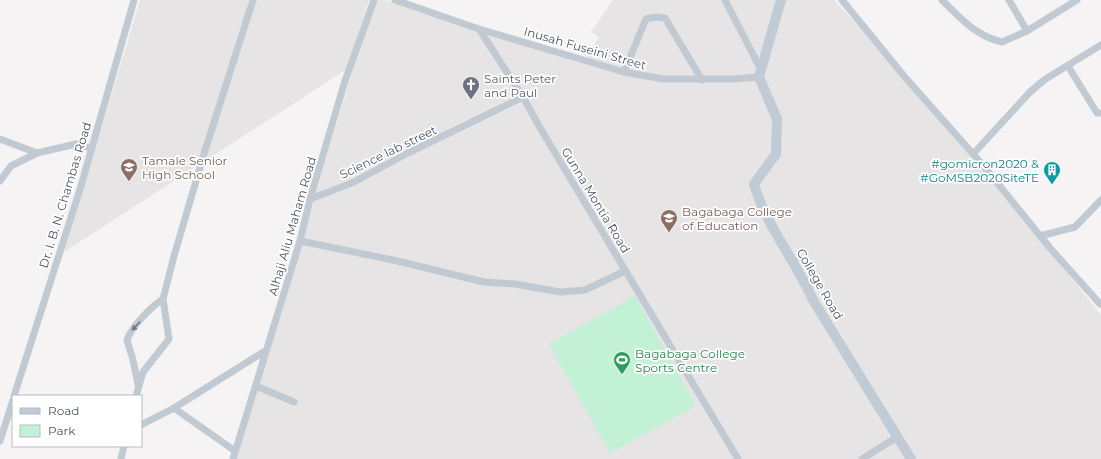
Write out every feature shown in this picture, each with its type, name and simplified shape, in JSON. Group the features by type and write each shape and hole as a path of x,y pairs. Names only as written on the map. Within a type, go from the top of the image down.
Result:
{"street":[{"name":"Dr. I. B. N. Chambas Road","path":"14,395 91,148 134,0"},
{"path":"136,395 138,384 148,364 169,339 163,299 200,169 253,0"},
{"name":"Alhaji Aliu Maham Road","path":"233,459 256,386 265,351 300,242 310,199 345,81 374,0"},
{"path":"395,0 479,29"},
{"path":"724,0 760,74"},
{"path":"760,74 781,0"},
{"path":"842,0 904,76 973,154 1040,236 1101,304"},
{"path":"942,0 964,23 981,34 996,41 1006,41 1027,31 1077,0"},
{"path":"1009,0 1027,31"},
{"path":"624,72 646,19 656,16 665,18 702,80"},
{"name":"Inusah Fuseini Street","path":"479,29 624,72 654,78 702,80 760,74"},
{"name":"Gunna Montia Road","path":"479,29 524,97 625,271 738,459"},
{"path":"973,154 1030,92 1044,80 1101,45"},
{"path":"1068,66 1097,113 1101,113"},
{"name":"College Road","path":"760,74 777,119 776,154 754,184 758,197 814,300 911,459"},
{"name":"Science lab street","path":"310,199 352,183 408,153 475,122 524,97"},
{"path":"0,139 38,153"},
{"path":"0,181 11,166 38,153 76,144 91,148"},
{"path":"1040,236 1075,227 1101,200"},
{"path":"300,242 393,260 477,281 515,284 560,292 584,290 625,271"},
{"path":"138,384 127,340 129,333 153,305 163,299"},
{"path":"142,424 174,408 265,351"},
{"path":"256,386 294,402"},
{"path":"0,442 12,403"},
{"path":"174,408 235,451"},
{"path":"862,459 897,438"},
{"path":"121,459 124,447"}],"shaded area":[{"name":"Tamale Senior High School","path":"140,0 369,0 347,69 64,252"},
{"name":"Bagabaga College of Education","path":"374,0 385,0 584,63 599,37 591,32 613,0 834,0 901,70 1007,197 1101,315 1101,459 235,459"}],"green space":[{"name":"Bagabaga College Sports Centre","path":"635,296 696,406 610,453 549,344"}],"place":[{"name":"Saints Peter and Paul","path":"471,100"},
{"name":"Tamale Senior High School","path":"129,182"},
{"name":"#gomicron2020 & #GoMSB2020SiteTE","path":"1052,185"},
{"name":"Bagabaga College of Education","path":"669,233"},
{"name":"Bagabaga College Sports Centre","path":"622,375"}]}
